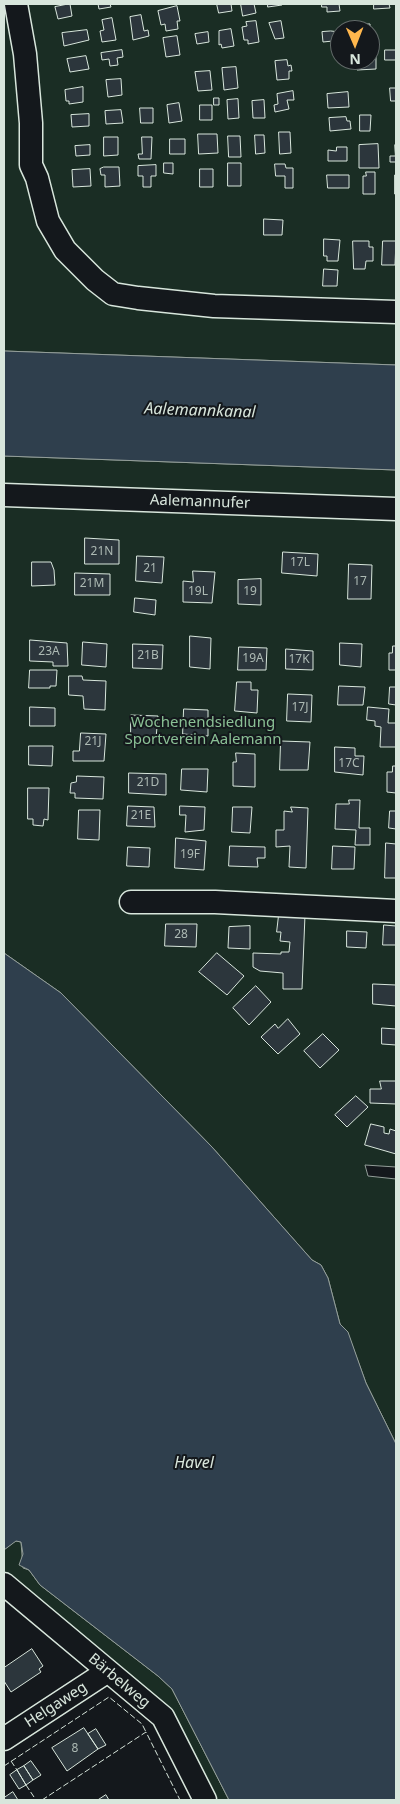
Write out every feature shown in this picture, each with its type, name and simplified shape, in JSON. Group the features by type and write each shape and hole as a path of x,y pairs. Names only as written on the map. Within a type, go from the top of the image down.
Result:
{"street":[{"path":"16,4 25,54 31,165 37,178 48,222 65,250 95,280 113,294 138,298 214,306 396,312"},
{"name":"Aalemannufer","path":"4,495 396,509"},
{"path":"131,902 215,902 396,911"},
{"name":"Bärbelweg","path":"4,1584 163,1717 205,1800"},
{"name":"Helgaweg","path":"4,1739 108,1671"}],"green space":[{"path":"4,4 396,4 396,365 4,351"},
{"path":"4,456 396,470 396,509 4,495"},
{"name":"Wochenendsiedlung Sportverein Aalemann","path":"4,504 396,517 396,1167 365,1165 368,1176 396,1179 396,1444 366,1383 347,1331 340,1324 328,1278 321,1265 312,1260 212,1147 61,993 4,953"},
{"path":"16,1541 21,1542 23,1568 29,1570 40,1585 158,1676 172,1689 229,1800 211,1800 166,1714 4,1577 4,1550"}],"water":[{"name":"Aalemannkanal","path":"4,351 396,365 396,470 4,456"},
{"name":"Havel","path":"4,953 61,993 212,1147 312,1260 321,1265 328,1278 340,1324 348,1332 366,1383 396,1444 396,1800 229,1800 172,1689 158,1676 40,1585 29,1570 19,1565 23,1554 21,1542 16,1541 4,1550"}],"building":[{"path":"70,4 72,16 58,19 55,7"},
{"path":"98,4 110,4 111,7 99,9"},
{"path":"217,4 231,4 232,11 219,13"},
{"path":"241,4 254,4 256,13 243,16"},
{"path":"268,4 282,4 282,5 268,7"},
{"path":"322,4 339,4 340,11 327,12 327,7 322,7"},
{"path":"374,4 389,4 390,8 374,9"},
{"path":"177,6 180,21 177,21 178,29 166,31 165,24 161,25 158,11"},
{"path":"141,15 144,31 148,30 149,36 133,40 130,17"},
{"path":"112,18 116,40 102,42 100,31 104,30 102,20"},
{"path":"256,21 259,42 248,44 248,40 244,40 242,27 247,26 246,22"},
{"path":"281,21 284,38 275,39 269,23"},
{"path":"231,29 234,46 222,48 221,44 219,45 219,31"},
{"path":"87,30 89,40 64,46 62,33"},
{"path":"330,31 330,41 323,42 322,32"},
{"path":"208,32 209,42 197,44 195,34"},
{"path":"177,36 180,55 166,57 163,38"},
{"path":"122,50 123,57 117,58 118,65 110,66 109,59 102,60 101,53"},
{"path":"385,50 396,50 396,60 385,60"},
{"path":"86,56 89,69 70,72 67,59"},
{"path":"287,60 288,66 291,65 292,71 289,71 289,79 277,80 275,61"},
{"path":"236,67 238,88 224,90 222,68"},
{"path":"210,71 212,90 198,91 195,72"},
{"path":"121,79 122,95 108,97 106,80"},
{"path":"83,87 83,102 69,104 69,101 66,101 65,90"},
{"path":"390,88 396,88 396,101 391,101"},
{"path":"293,91 294,100 287,100 289,109 275,112 274,105 278,104 277,94"},
{"path":"348,92 349,107 328,108 327,94"},
{"path":"214,98 219,98 219,105 214,105"},
{"path":"238,99 239,118 228,119 227,100"},
{"path":"264,100 265,118 253,118 252,101"},
{"path":"179,103 182,121 169,123 167,105"},
{"path":"200,105 212,105 212,120 200,120"},
{"path":"140,108 153,108 153,123 141,123"},
{"path":"121,110 123,123 106,124 105,111"},
{"path":"89,114 89,126 72,127 71,115"},
{"path":"360,115 371,115 370,131 360,131"},
{"path":"346,117 347,121 350,121 351,129 330,131 329,118"},
{"path":"279,132 290,132 291,153 280,154"},
{"path":"198,134 217,134 218,153 199,154"},
{"path":"255,135 264,135 265,153 256,154"},
{"path":"228,136 240,136 241,157 229,157"},
{"path":"104,137 118,137 118,155 104,156"},
{"path":"142,137 152,137 151,159 139,159 138,154 142,154"},
{"path":"170,139 185,139 185,154 170,154"},
{"path":"378,144 379,168 359,168 359,145"},
{"path":"90,145 90,155 76,156 75,146"},
{"path":"395,145 396,162 390,162 390,156 395,156"},
{"path":"337,147 347,147 347,161 328,161 328,150 336,151"},
{"path":"164,163 173,163 173,174 164,173"},
{"path":"228,163 241,163 241,186 228,186"},
{"path":"275,164 285,164 286,168 293,168 293,188 285,188 285,176 276,176"},
{"path":"156,165 156,176 151,176 151,187 143,187 143,176 138,176 138,166"},
{"path":"104,167 119,167 120,186 105,187 105,175 101,175 100,169"},
{"path":"90,169 91,186 73,187 72,170"},
{"path":"200,169 213,169 213,187 200,187"},
{"path":"366,172 375,172 375,194 363,194 363,176 366,176"},
{"path":"327,175 349,175 349,188 328,188"},
{"path":"396,175 396,194 395,194"},
{"path":"264,219 283,220 282,235 264,235"},
{"path":"324,239 340,240 338,261 327,261 327,256 324,256"},
{"path":"353,241 369,241 369,247 373,247 373,261 366,261 365,269 354,269"},
{"path":"383,241 396,241 395,265 382,265"},
{"path":"324,269 338,270 337,286 323,286"},
{"path":"85,538 119,540 119,564 85,564"},
{"path":"283,552 318,554 317,576 282,573"},
{"path":"137,556 164,557 162,583 136,581"},
{"path":"32,562 51,562 54,570 55,585 32,586"},
{"path":"349,564 372,565 371,599 348,599"},
{"path":"193,571 215,572 212,603 183,602 183,581 193,582"},
{"path":"75,573 110,574 110,595 75,595"},
{"path":"261,579 261,605 238,604 238,580"},
{"path":"135,598 156,600 155,615 134,612"},
{"path":"190,636 211,638 210,669 190,667"},
{"path":"30,640 67,643 68,666 53,666 53,662 30,661"},
{"path":"83,642 107,644 106,667 82,665"},
{"path":"340,643 362,644 361,667 340,665"},
{"path":"133,644 163,645 162,669 133,668"},
{"path":"393,646 396,646 396,670 389,670 389,653 392,653"},
{"path":"239,647 267,648 266,670 238,670"},
{"path":"286,649 313,651 313,670 286,669"},
{"path":"30,670 57,670 56,686 50,686 50,688 29,688"},
{"path":"69,676 82,676 83,680 106,681 105,710 84,709 83,696 69,695"},
{"path":"237,682 251,682 251,690 258,690 257,713 235,711"},
{"path":"339,686 365,687 363,705 338,705"},
{"path":"390,687 396,687 396,705 389,704"},
{"path":"288,694 312,695 311,722 287,721"},
{"path":"30,707 55,708 55,726 30,726"},
{"path":"368,707 389,709 388,723 396,723 396,747 380,747 381,727 375,726 375,721 367,720"},
{"path":"184,709 208,710 208,736 183,734"},
{"path":"131,715 158,716 156,738 131,738"},
{"path":"81,733 106,734 104,761 73,761 73,751 79,751"},
{"path":"281,741 310,742 308,770 280,770"},
{"path":"29,746 53,746 52,766 29,765"},
{"path":"335,747 355,748 355,756 364,756 363,775 335,772"},
{"path":"236,753 255,754 255,787 233,786 233,762 236,762"},
{"path":"393,766 396,766 396,793 387,792 387,772 392,772"},
{"path":"182,769 208,769 207,792 181,790"},
{"path":"129,773 166,774 166,795 129,793"},
{"path":"77,776 104,777 103,799 75,798 75,793 70,793 71,783 76,782"},
{"path":"28,788 49,788 48,820 44,819 43,826 33,825 33,819 28,819"},
{"path":"349,800 360,800 359,828 370,828 370,845 355,845 356,830 335,829 336,804 349,804"},
{"path":"128,806 154,807 155,827 127,826"},
{"path":"180,806 205,807 204,830 185,832 186,815 180,815"},
{"path":"233,807 252,807 250,833 232,832"},
{"path":"291,807 308,808 306,868 289,867 290,846 276,847 276,830 284,830 284,811 292,812"},
{"path":"79,810 100,810 99,840 78,839"},
{"path":"390,811 396,811 396,829 389,828"},
{"path":"176,838 206,841 204,870 175,868"},
{"path":"386,843 396,844 396,878 385,878"},
{"path":"230,846 265,847 265,858 257,858 258,867 229,866"},
{"path":"333,846 355,847 354,869 332,869"},
{"path":"128,847 150,848 149,867 127,866"},
{"path":"279,915 305,915 302,989 283,989 283,973 260,971 253,967 253,953 281,954 281,952 289,952 290,942 280,941 281,932 277,932"},
{"path":"166,924 197,924 196,947 165,946"},
{"path":"384,925 396,926 396,945 383,945"},
{"path":"250,926 250,949 228,948 229,927"},
{"path":"347,931 367,932 366,948 347,947"},
{"path":"217,953 244,976 227,995 199,972"},
{"path":"373,984 396,985 396,1006 373,1004"},
{"path":"256,986 271,1002 249,1025 233,1008"},
{"path":"288,1019 300,1034 278,1054 261,1037 275,1024 278,1028"},
{"path":"382,1028 396,1029 396,1045 382,1044"},
{"path":"323,1034 339,1050 320,1068 304,1051"},
{"path":"380,1081 396,1081 396,1104 370,1103 370,1089 381,1089"},
{"path":"356,1096 368,1107 347,1127 335,1115"},
{"path":"371,1124 384,1127 384,1133 389,1134 390,1129 396,1131 396,1154 365,1145"},
{"path":"32,1649 43,1666 39,1669 41,1672 11,1692 4,1681 4,1668"},
{"path":"84,1728 98,1749 67,1771 52,1748"},
{"path":"96,1729 106,1745 98,1749 88,1734"},
{"path":"31,1761 41,1775 33,1780 24,1766"},
{"path":"24,1766 33,1780 26,1785 17,1770"},
{"path":"17,1770 26,1785 19,1789 10,1775"},
{"path":"13,1792 18,1800 4,1800 4,1798"},
{"path":"106,1795 109,1800 98,1800"}],"fence":[{"path":"4,1766 109,1697 142,1724 146,1732"},
{"path":"42,1800 146,1732 180,1800"},
{"path":"11,1761 17,1770"},
{"path":"26,1785 36,1800"}]}
